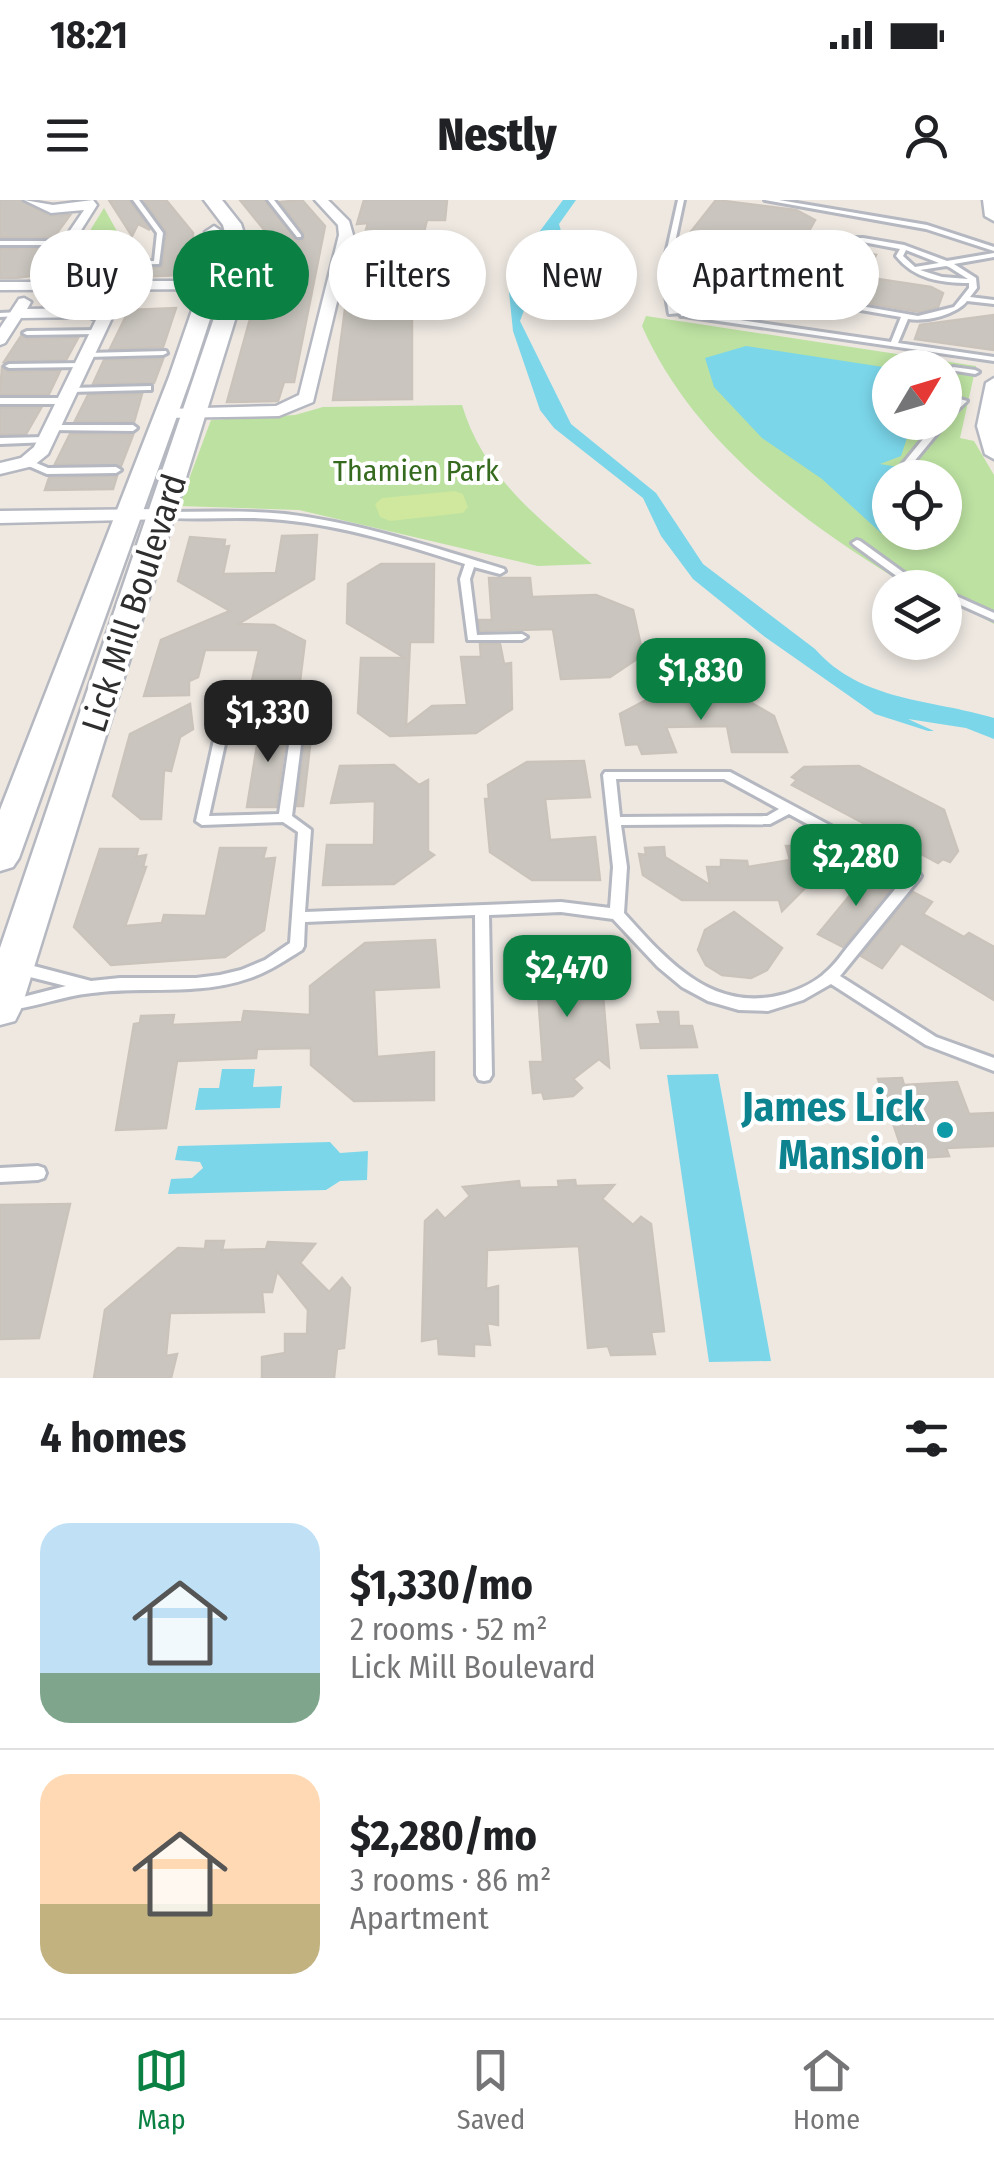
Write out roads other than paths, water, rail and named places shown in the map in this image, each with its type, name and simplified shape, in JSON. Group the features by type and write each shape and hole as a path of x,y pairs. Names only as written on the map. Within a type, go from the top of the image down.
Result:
{"main road":[{"name":"Lick Mill Boulevard","path":"189,200 213,230"},
{"name":"Lick Mill Boulevard","path":"213,200 234,230"},
{"path":"992,200 994,216"},
{"name":"Lick Mill Boulevard","path":"0,858 167,414 198,320"},
{"name":"Lick Mill Boulevard","path":"3,992 225,320"}],"street":[{"path":"30,200 51,209 89,203"},
{"path":"167,414 279,411 308,398 346,236 344,224 320,200"},
{"path":"73,230 89,203"},
{"path":"0,286 30,286"},
{"path":"0,340 8,314 30,292"},
{"path":"0,468 27,462 49,434 98,323 8,314"},
{"path":"975,372 994,379 986,426 994,454"},
{"path":"0,517 160,516"}],"lane":[{"path":"136,200 160,233 153,262"},
{"path":"271,200 294,230"},
{"path":"675,230 681,200"},
{"path":"768,200 926,227 994,252"},
{"path":"838,230 844,212"},
{"path":"0,243 30,243"},
{"path":"879,244 904,247 949,263 972,281"},
{"path":"904,247 898,256 913,270 937,278 972,281"},
{"path":"913,270 994,252"},
{"path":"879,312 918,318 957,309 968,299 972,281"},
{"path":"968,299 994,302"},
{"path":"894,344 905,317"},
{"path":"27,333 101,320"},
{"path":"728,320 994,359"},
{"path":"9,366 163,353"},
{"path":"962,370 975,372"},
{"path":"0,401 148,388"},
{"path":"0,441 133,428"},
{"path":"911,460 928,440"},
{"path":"27,462 47,471 116,470"},
{"path":"160,516 250,515 332,524 454,554 500,571"},
{"path":"857,544 894,570"},
{"path":"471,562 465,579 472,638 522,638"},
{"path":"962,602 994,617"},
{"path":"3,992 220,984 272,965 297,946 305,830 284,818 202,821 226,713 299,713 284,818"},
{"path":"298,916 561,907 617,914 662,966 710,999 761,1008 803,998 831,977 914,876 726,774 610,775 620,868 617,914"},
{"path":"615,821 770,820 789,808"},
{"path":"482,910 484,1075"},
{"path":"831,977 931,1041 994,1065"},
{"path":"3,992 20,1005 91,986"},
{"path":"0,1174 38,1173"}],"water":[{"path":"563,200 576,200 559,224 561,230 541,230"},
{"path":"512,320 520,320 571,424 656,493 703,564 854,679 898,696 994,718 994,739 966,728 908,719 934,731 928,731 875,714 765,637 693,579 661,536 643,498 554,428 540,410"},
{"path":"746,346 872,365 872,440 906,440 901,456 872,460 872,525 822,479 762,438 714,387 705,358"},
{"path":"222,1069 255,1069 253,1087 282,1086 280,1108 195,1110 199,1088 219,1088"},
{"path":"718,1074 771,1361 709,1362 667,1075"},
{"path":"330,1142 340,1153 368,1151 367,1180 340,1181 326,1190 168,1194 171,1179 192,1178 203,1168 200,1162 175,1160 178,1146"}],"place":[{"name":"James Lick Mansion","path":"945,1130"}],"park label":[{"name":"Thamien Park","path":"416,471"}]}
